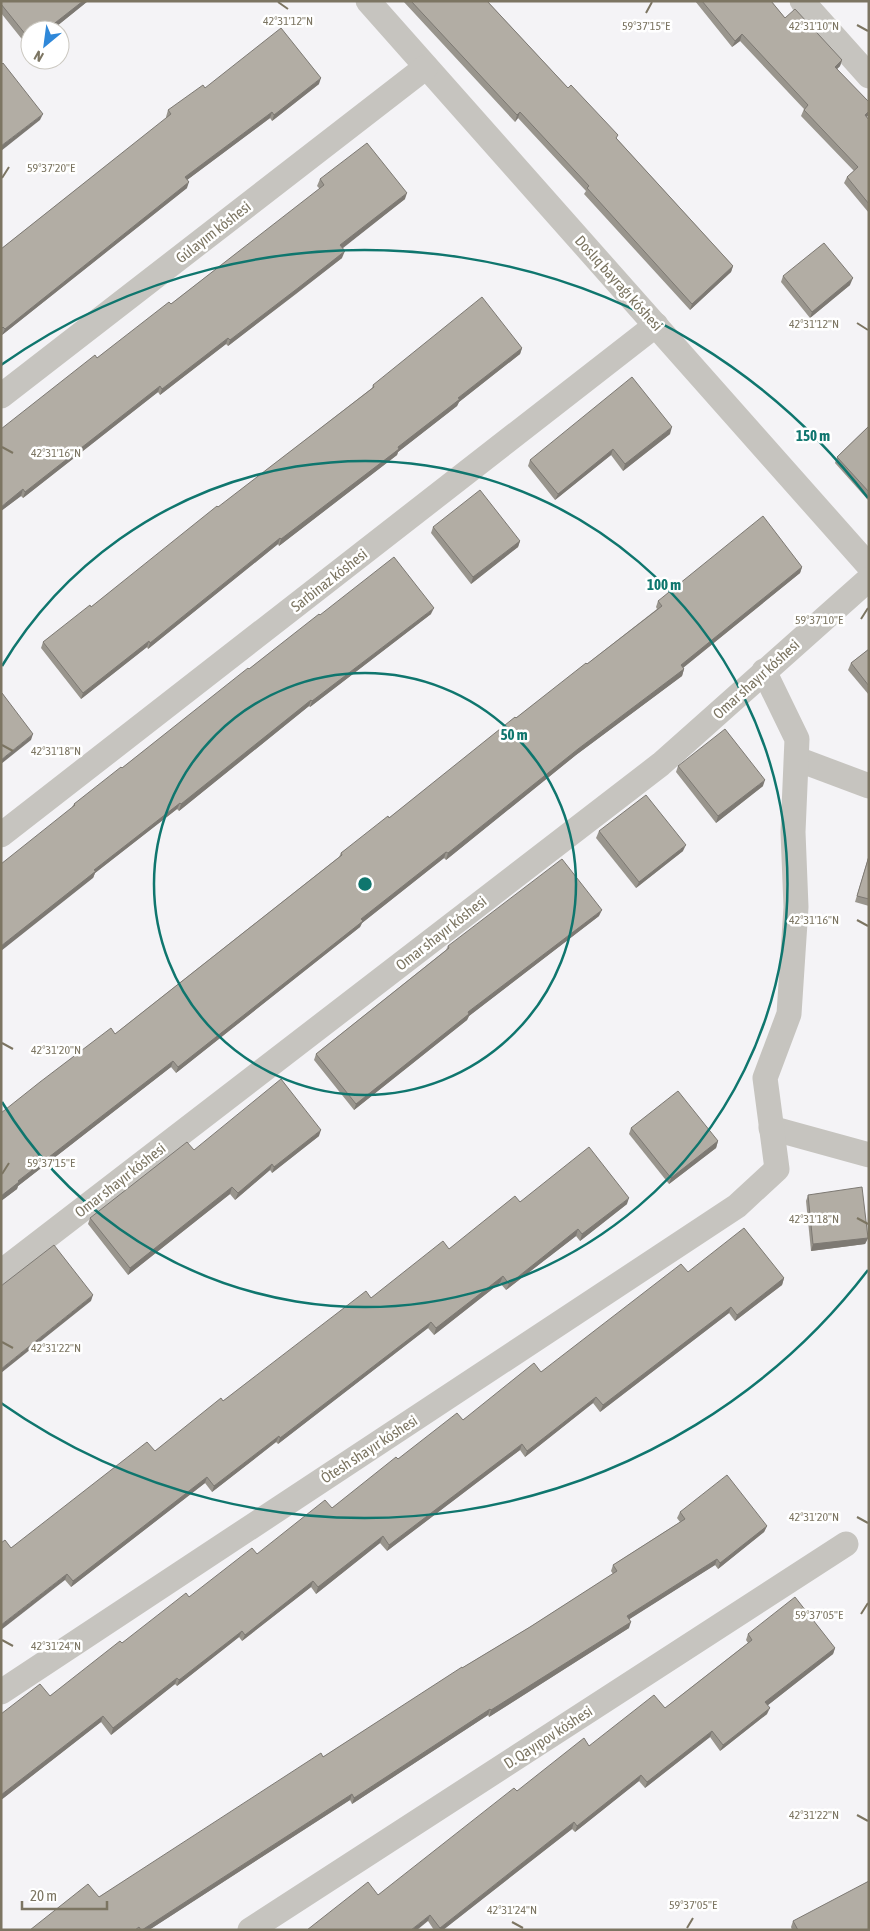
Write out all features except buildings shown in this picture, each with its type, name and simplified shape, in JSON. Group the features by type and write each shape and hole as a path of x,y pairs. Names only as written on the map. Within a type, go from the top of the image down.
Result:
{"street":[{"name":"Doslıq bayraǵı kóshesi","path":"368,1 869,566"},
{"path":"802,1 869,76"},
{"name":"Gúlayım kóshesi","path":"1,396 426,67"},
{"name":"Sarbinaz kóshesi","path":"1,835 656,325"},
{"name":"Omar shayır kóshesi","path":"1,1272 661,764 869,579"},
{"path":"764,671 797,740 793,832 796,907 789,1014 765,1078 771,1128 869,1155"},
{"path":"797,760 869,786"},
{"name":"Ótesh shayır kóshesi","path":"1,1692 737,1206 777,1169 771,1128"},
{"name":"D. Qayıpov kóshesi","path":"250,1930 846,1544"}]}
